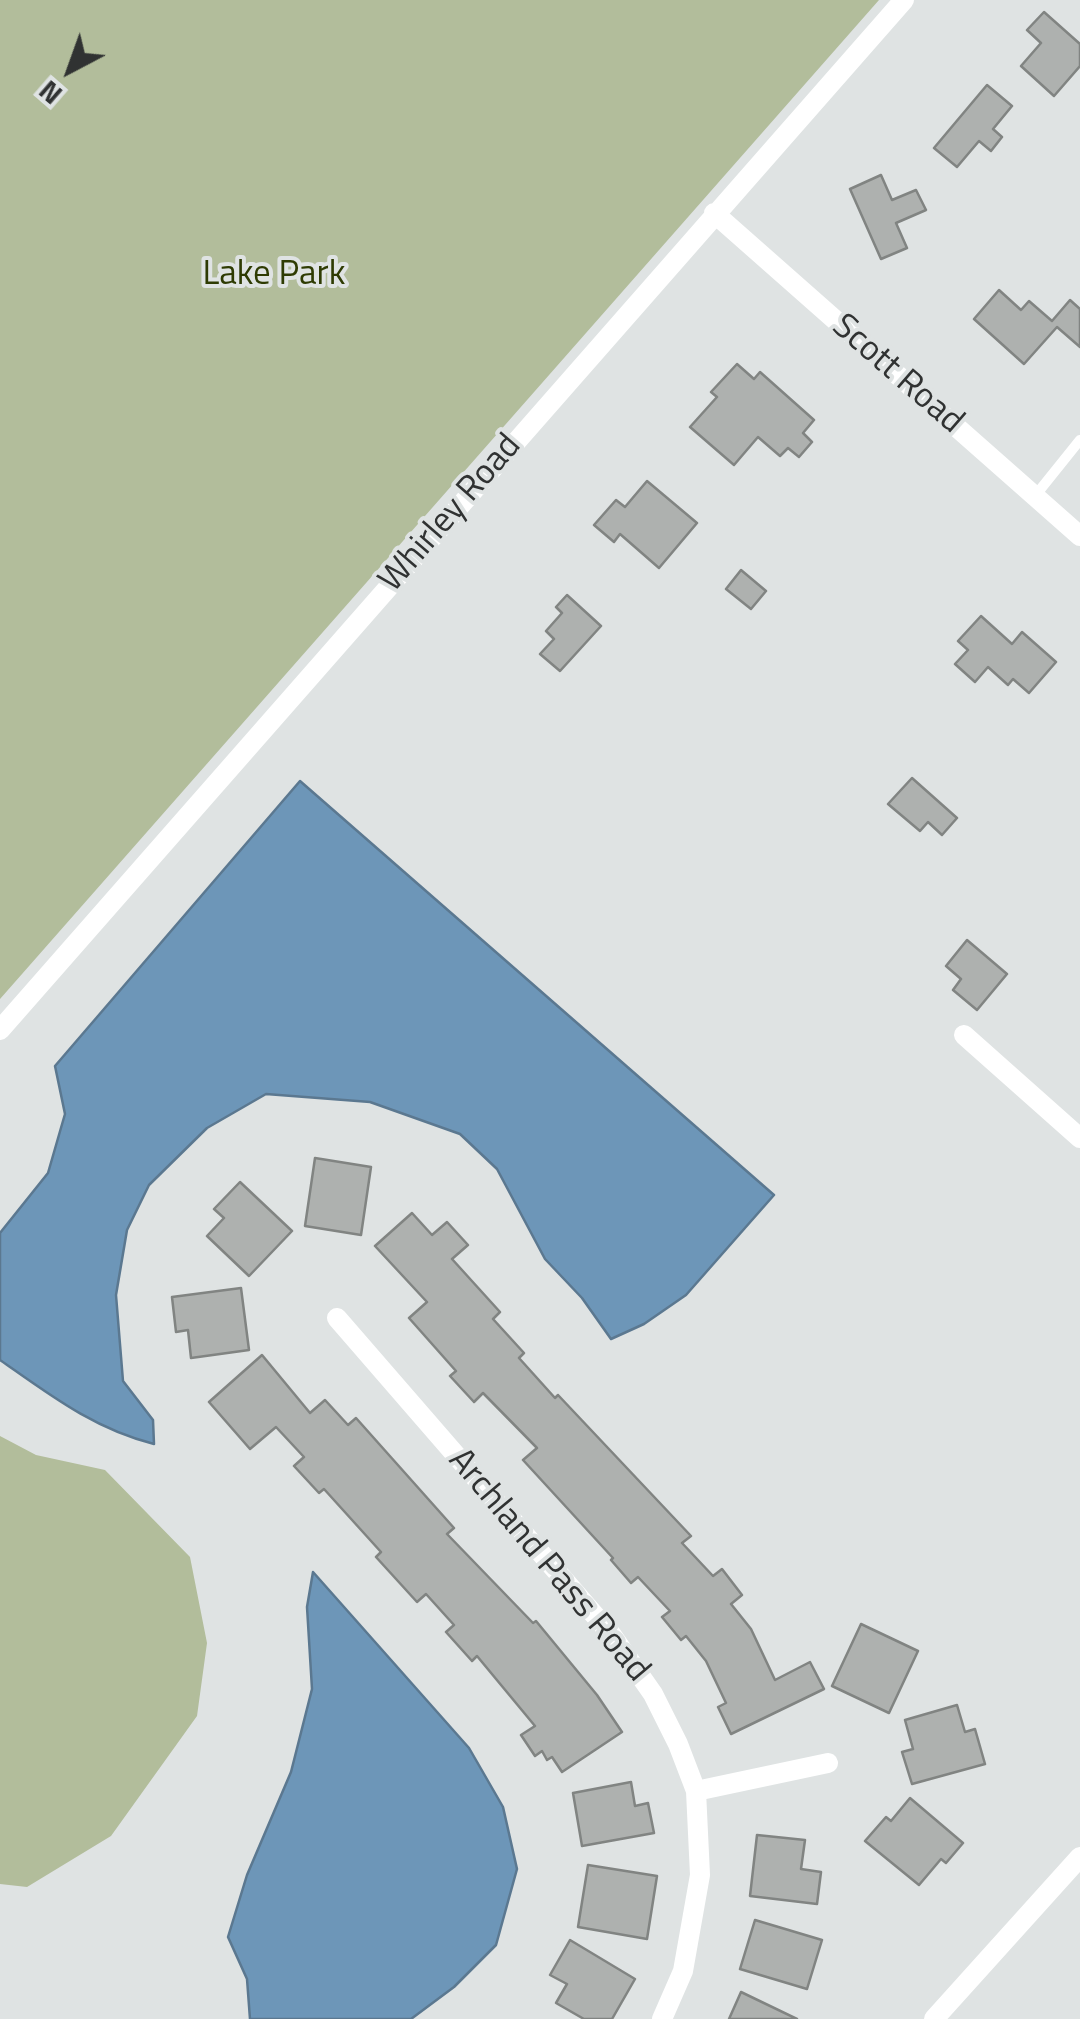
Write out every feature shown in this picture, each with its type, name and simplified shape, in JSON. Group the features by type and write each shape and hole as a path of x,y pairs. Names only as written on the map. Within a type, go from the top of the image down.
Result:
{"street":[{"name":"Whirley Road","path":"0,1030 904,0"},
{"name":"Scott Road","path":"714,213 1080,536"},
{"path":"964,1035 1080,1138"},
{"name":"Archland Pass Road","path":"337,1318 611,1634 653,1694 678,1744 696,1790 700,1874 683,1971 662,2019"},
{"path":"696,1790 828,1764"},
{"path":"934,2019 1080,1858"}],"lane":[{"path":"1035,496 1080,440"}],"green space":[{"name":"Lake Park","path":"0,0 879,0 0,999"},
{"path":"0,1436 36,1455 105,1470 190,1557 207,1643 197,1716 111,1836 27,1887 0,1884"}],"water":[{"path":"300,781 774,1195 686,1295 644,1324 611,1339 582,1298 545,1259 497,1169 460,1134 370,1102 266,1094 207,1128 149,1185 127,1230 116,1295 123,1381 153,1420 154,1444 92,1420 0,1360 0,1233 48,1173 65,1114 55,1066"},
{"path":"313,1572 469,1748 503,1807 517,1869 496,1945 454,1987 411,2019 250,2019 247,1979 228,1937 247,1875 291,1772 312,1689 307,1607"}],"building":[{"path":"1044,12 1080,44 1080,66 1054,96 1021,66 1041,43 1027,30"},
{"path":"987,85 1012,106 993,129 1002,137 991,151 979,141 957,167 934,148"},
{"path":"881,175 892,200 916,190 926,210 896,223 907,248 881,259 850,189"},
{"path":"999,290 1021,310 1029,301 1052,321 1070,300 1080,309 1080,347 1057,327 1024,364 974,319"},
{"path":"737,364 754,379 760,372 814,420 803,433 812,442 799,457 788,448 780,456 758,437 734,465 690,427 717,397 711,392"},
{"path":"647,481 697,523 659,568 620,534 614,542 594,525 616,500 625,507"},
{"path":"741,570 766,591 751,609 726,589"},
{"path":"567,595 601,626 560,671 540,654 554,639 546,631 562,613 556,607"},
{"path":"981,616 1012,644 1022,632 1056,662 1029,693 1013,679 1008,685 988,667 975,682 955,664 968,650 958,641"},
{"path":"912,778 957,818 942,835 928,822 920,831 888,804"},
{"path":"967,940 1007,974 977,1010 953,990 961,979 946,966"},
{"path":"315,1158 371,1167 361,1235 305,1226"},
{"path":"240,1182 292,1231 249,1276 207,1236 224,1218 214,1209"},
{"path":"412,1213 432,1235 447,1222 468,1245 452,1259 500,1312 493,1319 524,1353 519,1358 691,1536 682,1543 713,1576 722,1569 742,1595 731,1604 751,1629 775,1680 810,1662 824,1689 731,1734 718,1707 726,1703 706,1661 686,1636 681,1640 662,1617 670,1611 638,1577 631,1583 523,1460 537,1448 483,1393 474,1402 450,1376 456,1371 409,1318 427,1302 375,1246"},
{"path":"241,1288 249,1350 191,1358 188,1330 176,1332 172,1297"},
{"path":"262,1355 310,1413 325,1400 348,1425 356,1418 454,1528 447,1534 533,1623 536,1621 622,1732 562,1772 552,1757 547,1760 542,1751 535,1756 521,1735 535,1726 477,1656 472,1661 446,1632 454,1625 426,1594 417,1602 376,1557 381,1552 324,1489 319,1493 294,1466 304,1457 276,1427 250,1449 209,1402"},
{"path":"861,1624 918,1651 889,1713 832,1686"},
{"path":"957,1705 965,1732 975,1729 985,1764 912,1784 902,1752 913,1749 905,1720"},
{"path":"631,1782 635,1806 648,1803 654,1833 582,1846 573,1793"},
{"path":"910,1798 963,1843 946,1863 941,1859 919,1885 865,1841 886,1817 891,1821"},
{"path":"757,1835 805,1840 801,1869 821,1872 817,1904 750,1896"},
{"path":"588,1865 657,1876 647,1939 578,1927"},
{"path":"755,1920 822,1940 807,1989 740,1969"},
{"path":"570,1940 635,1979 612,2019 584,2019 556,2003 567,1984 550,1975"},
{"path":"741,1992 797,2019 729,2019"}]}
